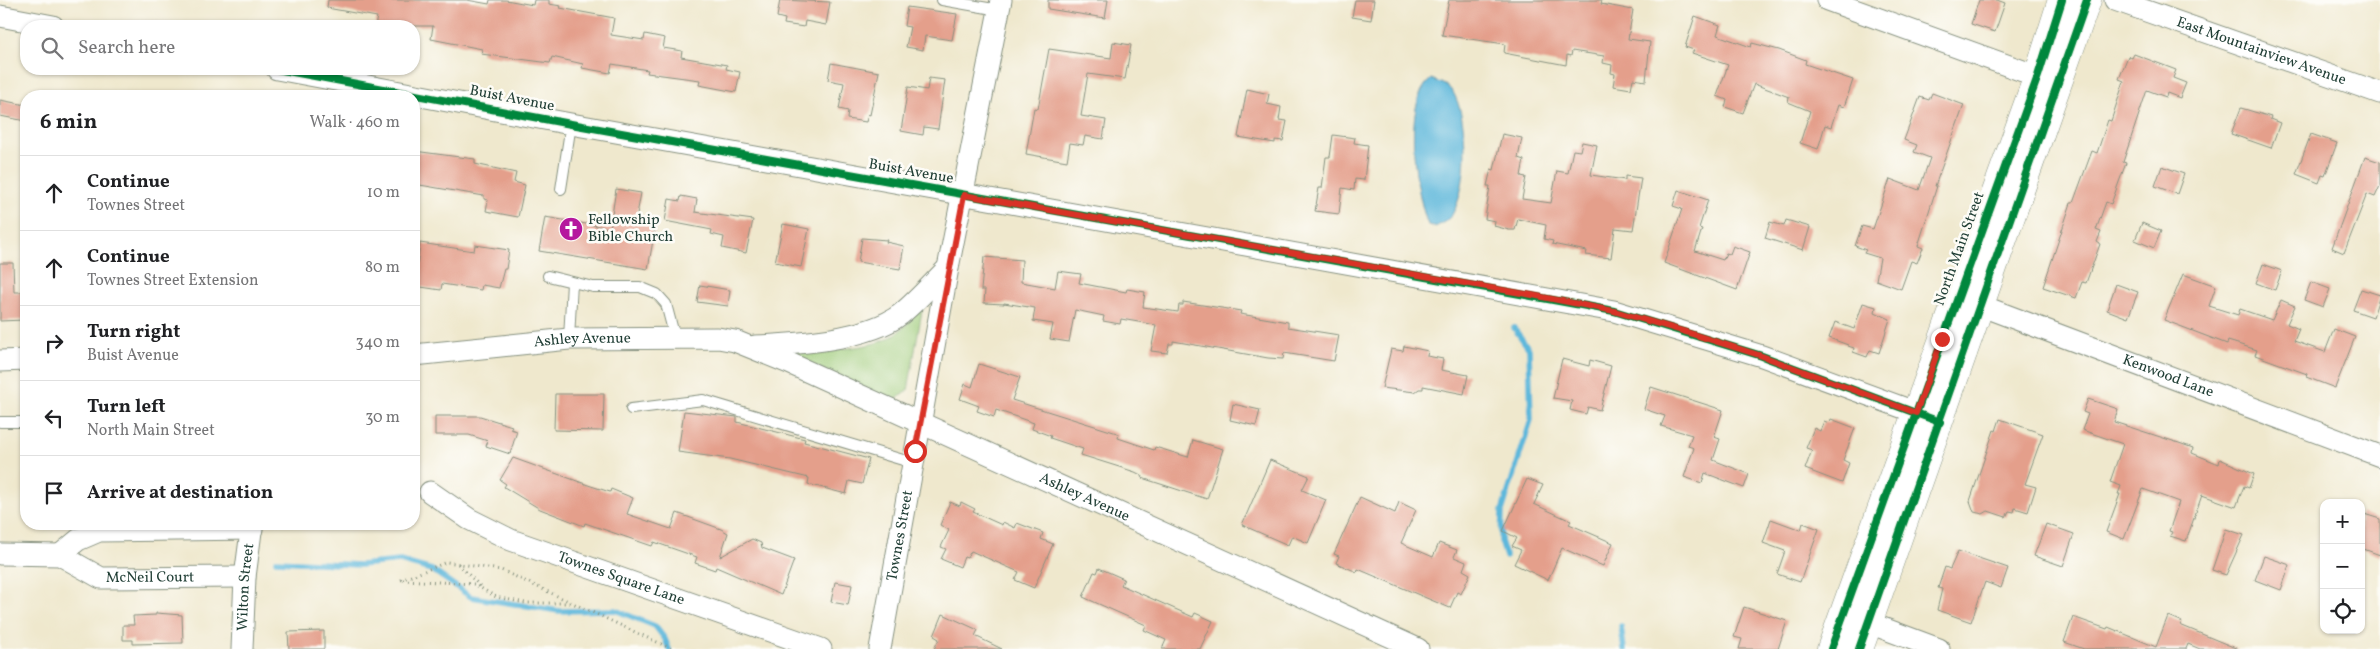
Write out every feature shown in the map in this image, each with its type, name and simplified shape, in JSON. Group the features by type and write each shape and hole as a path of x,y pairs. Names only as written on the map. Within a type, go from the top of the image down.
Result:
{"street":[{"path":"1827,0 1864,7 2048,80"},
{"path":"2048,80 2062,0"},
{"path":"1859,649 1869,622 1928,417 2048,80 2087,0"},
{"name":"East Mountainview Avenue","path":"2115,0 2380,93"},
{"name":"Townes Street","path":"880,649 948,268 964,195 1000,5"},
{"path":"0,16 21,20"},
{"name":"Buist Avenue","path":"309,75 389,90"},
{"name":"Buist Avenue","path":"420,96 964,195 1523,293 1614,311 1762,356 1928,417"},
{"name":"Ashley Avenue","path":"751,347 795,344 872,329 900,314 948,268"},
{"name":"Kenwood Lane","path":"1969,301 2380,456"},
{"name":"Ashley Avenue","path":"420,354 569,339 718,338 751,347 1418,649"},
{"path":"0,361 20,360"},
{"path":"1831,649 1844,614 1928,417"},
{"name":"Townes Square Lane","path":"430,492 469,519 511,540 821,649"},
{"path":"60,555 94,530"},
{"name":"Wilton Street","path":"242,649 245,577 251,530"},
{"name":"McNeil Court","path":"0,554 60,555 101,578 245,577"},
{"path":"1844,614 1939,649"}],"lane":[{"path":"942,0 1000,5"},
{"path":"561,189 571,124"},
{"path":"548,276 593,287 640,287 656,294 666,304 675,338"},
{"path":"569,339 572,282"},
{"path":"631,409 703,400 913,463"},
{"path":"0,422 20,422"}],"path":[{"path":"481,587 474,584 401,580 432,566 447,562 501,570 672,649"},
{"path":"457,564 481,587 496,597 525,603 573,602"}],"green space":[{"path":"923,305 908,390 893,402 784,352 837,349 876,343 898,332"}],"water":[{"path":"1431,79 1451,90 1460,108 1465,155 1462,187 1453,213 1445,222 1435,227 1428,225 1423,211 1414,149 1416,107 1422,91"}],"building":[{"path":"328,0 467,0 489,4 490,0 506,0 533,5 534,0 549,0 549,4 561,6 560,8 614,18 611,35 644,40 645,34 665,38 663,48 682,51 681,57 727,65 726,69 740,72 736,92 699,85 700,80 647,73 648,70 612,64 610,73 582,68 583,64 552,57 550,63 481,54 482,49 431,39 433,26 420,26 420,20 376,20 377,17 327,8"},
{"path":"780,0 830,2 826,25 805,21 804,27 784,24 785,19 777,17"},
{"path":"1048,0 1108,0 1105,18 1048,9"},
{"path":"1355,0 1374,0 1371,20 1352,17"},
{"path":"1449,0 1602,0 1601,4 1633,10 1628,39 1650,42 1646,81 1633,79 1631,89 1613,86 1615,74 1611,73 1612,65 1603,63 1604,56 1572,51 1571,56 1567,55 1566,65 1504,53 1505,44 1442,35"},
{"path":"1979,0 1997,0 2005,3 1995,32 1971,24"},
{"path":"907,7 957,14 952,40 925,36 923,50 906,47 910,27 904,26"},
{"path":"1695,16 1720,25 1717,35 1751,47 1752,43 1779,50 1806,60 1805,64 1853,80 1844,107 1838,105 1831,127 1825,125 1818,149 1800,143 1810,111 1788,102 1789,97 1754,84 1743,113 1725,107 1727,100 1717,96 1728,65 1692,53 1694,50 1685,47"},
{"path":"1113,42 1131,45 1125,79 1088,74 1081,116 1106,120 1103,139 1085,136 1083,145 1070,143 1067,161 1026,154 1034,108 1038,109 1049,49 1111,58"},
{"path":"2134,54 2176,70 2173,78 2186,83 2180,98 2167,93 2166,97 2147,90 2123,162 2126,163 2111,204 2106,202 2096,230 2101,232 2097,242 2100,244 2086,283 2082,282 2076,298 2043,287 2071,203 2073,203 2092,151 2097,153 2108,120 2111,121 2124,81 2119,79 2128,56 2132,58"},
{"path":"831,63 879,72 870,115 868,114 866,122 847,119 848,111 839,109 844,83 828,80"},
{"path":"929,78 945,80 938,129 924,127 923,135 901,131 908,87 927,90"},
{"path":"1247,89 1269,94 1267,104 1281,107 1279,120 1287,121 1283,141 1275,140 1275,143 1238,137"},
{"path":"1932,93 1964,105 1935,186 1937,186 1918,246 1923,248 1917,263 1911,261 1901,289 1876,280 1880,258 1864,253 1866,250 1855,246 1862,226 1873,229 1890,179 1919,190 1930,158 1914,152 1917,145 1904,140 1920,97 1929,100"},
{"path":"0,100 20,104 20,120 0,116"},
{"path":"2241,108 2271,117 2270,119 2280,123 2271,148 2231,134"},
{"path":"1502,134 1522,138 1518,158 1524,160 1521,176 1526,177 1522,199 1551,203 1557,171 1568,173 1573,150 1580,151 1582,142 1597,145 1591,175 1625,180 1625,176 1641,178 1633,230 1615,228 1611,258 1586,255 1587,251 1552,244 1553,241 1544,239 1546,225 1518,219 1515,230 1509,230 1494,226 1495,221 1485,219 1490,186 1487,186 1491,169 1494,170"},
{"path":"2311,134 2337,143 2325,176 2322,175 2319,183 2296,174"},
{"path":"1333,135 1355,138 1354,143 1368,145 1364,180 1355,179 1354,190 1342,188 1339,214 1315,211 1319,188 1322,188 1326,157 1330,157"},
{"path":"420,152 475,159 475,164 516,173 514,182 525,185 518,217 486,211 488,200 484,199 484,196 420,185"},
{"path":"2365,157 2380,162 2380,186 2375,197 2367,194 2344,253 2332,248"},
{"path":"2162,166 2184,174 2177,194 2155,186"},
{"name":"Fellowship Bible Church","path":"616,189 641,193 636,220 656,223 648,269 539,251 545,217 610,228"},
{"path":"1678,190 1708,200 1699,228 1702,229 1695,251 1723,260 1726,253 1730,254 1733,246 1750,252 1737,290 1664,263 1682,209 1673,206"},
{"path":"681,196 697,199 695,212 753,220 746,253 722,248 724,237 711,234 712,230 665,221 669,199 680,201"},
{"path":"1786,220 1810,227 1803,250 1765,238 1770,222 1784,226"},
{"path":"2142,223 2161,231 2154,248 2135,240"},
{"path":"783,224 809,229 801,267 775,262"},
{"path":"862,238 887,240 886,242 904,246 900,269 858,262"},
{"path":"420,243 474,251 475,245 509,250 506,269 504,269 499,288 482,285 481,290 442,284 441,290 420,287"},
{"path":"984,257 1022,260 1021,282 1055,288 1058,271 1081,274 1079,283 1126,292 1127,289 1145,292 1143,307 1178,312 1179,305 1183,305 1183,302 1241,311 1240,314 1288,322 1288,327 1339,335 1334,361 1284,353 1283,359 1268,358 1173,341 1173,344 1169,344 1167,353 1151,351 1156,325 1121,319 1120,324 1103,321 1104,316 1075,310 1069,342 1050,339 1053,324 1033,321 1035,308 1004,303 984,303 985,290 981,290"},
{"path":"0,263 13,263 14,292 20,292 20,320 0,321"},
{"path":"2263,264 2282,271 2275,290 2256,283"},
{"path":"2183,274 2216,286 2209,306 2238,315 2240,309 2272,320 2281,300 2295,306 2287,324 2299,329 2294,341 2325,352 2334,329 2355,337 2335,388 2306,377 2307,374 2255,355 2257,350 2228,341 2227,344 2164,320"},
{"path":"2311,282 2330,289 2323,307 2304,300"},
{"path":"2116,284 2138,292 2128,318 2107,310"},
{"path":"700,285 730,290 728,306 697,302"},
{"path":"2361,289 2380,295 2373,317 2353,310"},
{"path":"1863,303 1876,307 1875,312 1890,319 1879,353 1870,350 1867,357 1853,352 1854,348 1848,345 1829,338 1835,322 1854,329"},
{"path":"1404,346 1428,351 1427,356 1443,359 1441,370 1468,375 1464,394 1423,386 1423,389 1415,392 1382,388 1391,349 1403,351"},
{"path":"1562,359 1589,366 1590,360 1611,366 1600,410 1588,407 1586,414 1570,410 1572,401 1553,398"},
{"path":"979,364 1020,377 1012,400 1117,433 1119,434 1118,438 1154,450 1155,447 1188,457 1193,440 1223,449 1207,499 1142,478 1143,476 1135,472 1081,455 1083,449 1050,438 1051,436 1032,429 1034,423 996,410 994,417 977,411 979,406 960,399 965,384 972,387"},
{"path":"1651,387 1723,410 1714,437 1720,439 1713,460 1749,474 1744,488 1705,473 1702,483 1684,477 1694,448 1688,446 1692,435 1661,426 1665,416 1644,409"},
{"path":"555,394 604,394 603,431 554,430"},
{"path":"2088,399 2118,409 2114,422 2193,448 2192,453 2219,464 2220,459 2254,474 2249,488 2244,486 2236,507 2202,495 2186,541 2170,536 2172,532 2169,531 2179,502 2143,489 2124,539 2106,532 2120,494 2118,494 2121,486 2110,482 2123,444 2082,430 2088,414 2083,412"},
{"path":"1233,404 1260,410 1256,426 1230,420"},
{"path":"684,411 737,417 737,422 805,439 804,442 869,459 862,484 849,481 846,494 808,484 809,478 730,459 678,452"},
{"path":"435,416 480,416 512,426 510,429 517,431 510,454 486,446 488,441 469,435 435,435"},
{"path":"1831,419 1855,428 1843,460 1849,463 1842,483 1805,469 1812,450 1806,448 1814,428 1820,431 1824,421 1829,423"},
{"path":"2000,419 2043,434 2025,484 2036,487 2028,512 2015,508 2014,512 2009,511 2006,517 1988,511 1983,514 1974,512 1970,501 1994,430 1996,431"},
{"path":"513,458 591,486 610,492 611,489 633,498 627,514 671,529 677,513 721,529 728,533 720,557 752,539 761,543 762,548 794,560 781,595 716,567 715,570 695,563 697,557 654,542 652,546 585,523 584,526 540,509 504,487 506,484 500,480"},
{"path":"1270,460 1309,476 1302,490 1326,500 1308,543 1292,536 1288,545 1242,525"},
{"path":"1527,479 1543,485 1534,504 1571,521 1569,524 1613,543 1603,566 1562,548 1548,580 1514,564 1521,550 1512,546 1517,538 1503,531"},
{"path":"1360,497 1395,513 1399,502 1416,510 1401,543 1433,557 1439,543 1457,550 1454,557 1466,562 1463,570 1470,574 1461,594 1457,592 1450,608 1358,569 1357,572 1336,563 1339,556 1334,554"},
{"path":"950,502 960,506 961,502 975,509 973,512 1002,525 1003,522 1015,528 1017,523 1043,533 1041,539 1053,544 1034,588 1015,580 1019,572 971,551 967,558 964,557 960,567 941,559 946,549 941,547 949,530 940,525"},
{"path":"2365,514 2380,519 2380,555 2365,549"},
{"path":"1771,519 1801,530 1803,523 1819,529 1800,582 1777,574 1785,551 1763,543"},
{"path":"2046,524 2074,534 2063,566 2034,556"},
{"path":"2226,529 2244,535 2226,575 2212,570"},
{"path":"1958,551 2008,568 2001,588 1985,582 1971,622 1937,610 1942,589 1938,588 1945,567 1950,569"},
{"path":"2264,556 2290,565 2281,590 2255,580"},
{"path":"1099,568 1124,579 1121,585 1193,617 1195,613 1213,621 1200,649 1162,649 1166,640 1144,630 1146,625 1083,597 1094,572 1097,573"},
{"path":"835,582 852,585 848,605 831,602"},
{"path":"1744,607 1787,621 1778,649 1739,649 1742,639 1734,637"},
{"path":"156,613 182,615 183,643 133,644 133,640 123,640 123,625 134,625 133,616 156,615"},
{"path":"943,614 978,630 975,636 1002,649 934,649 939,639 934,636"},
{"path":"2168,616 2182,622 2180,625 2238,649 2200,649 2188,644 2186,649 2084,649 2064,642 2073,617 2107,629 2108,627 2156,647"},
{"path":"324,631 324,649 289,649 288,632"}],"waterway":[{"path":"1506,557 1501,541 1502,511 1531,420 1529,349 1514,328"},
{"path":"276,561 360,565 400,561 432,570 471,597 559,611 615,610 655,626 665,639 669,649"},
{"path":"1621,626 1624,649"}],"cycle path":[{"name":"North Main Street","path":"1831,649 2038,76 2062,0"},
{"path":"1859,649 2087,0"},
{"path":"309,75 389,90"},
{"path":"420,96 1614,311 1762,356 1940,422"}],"place":[{"name":"Fellowship Bible Church","path":"571,229"}],"route":[{"path":"915,451 948,268 964,195 1614,311 1762,356 1916,413 1942,339"}]}
